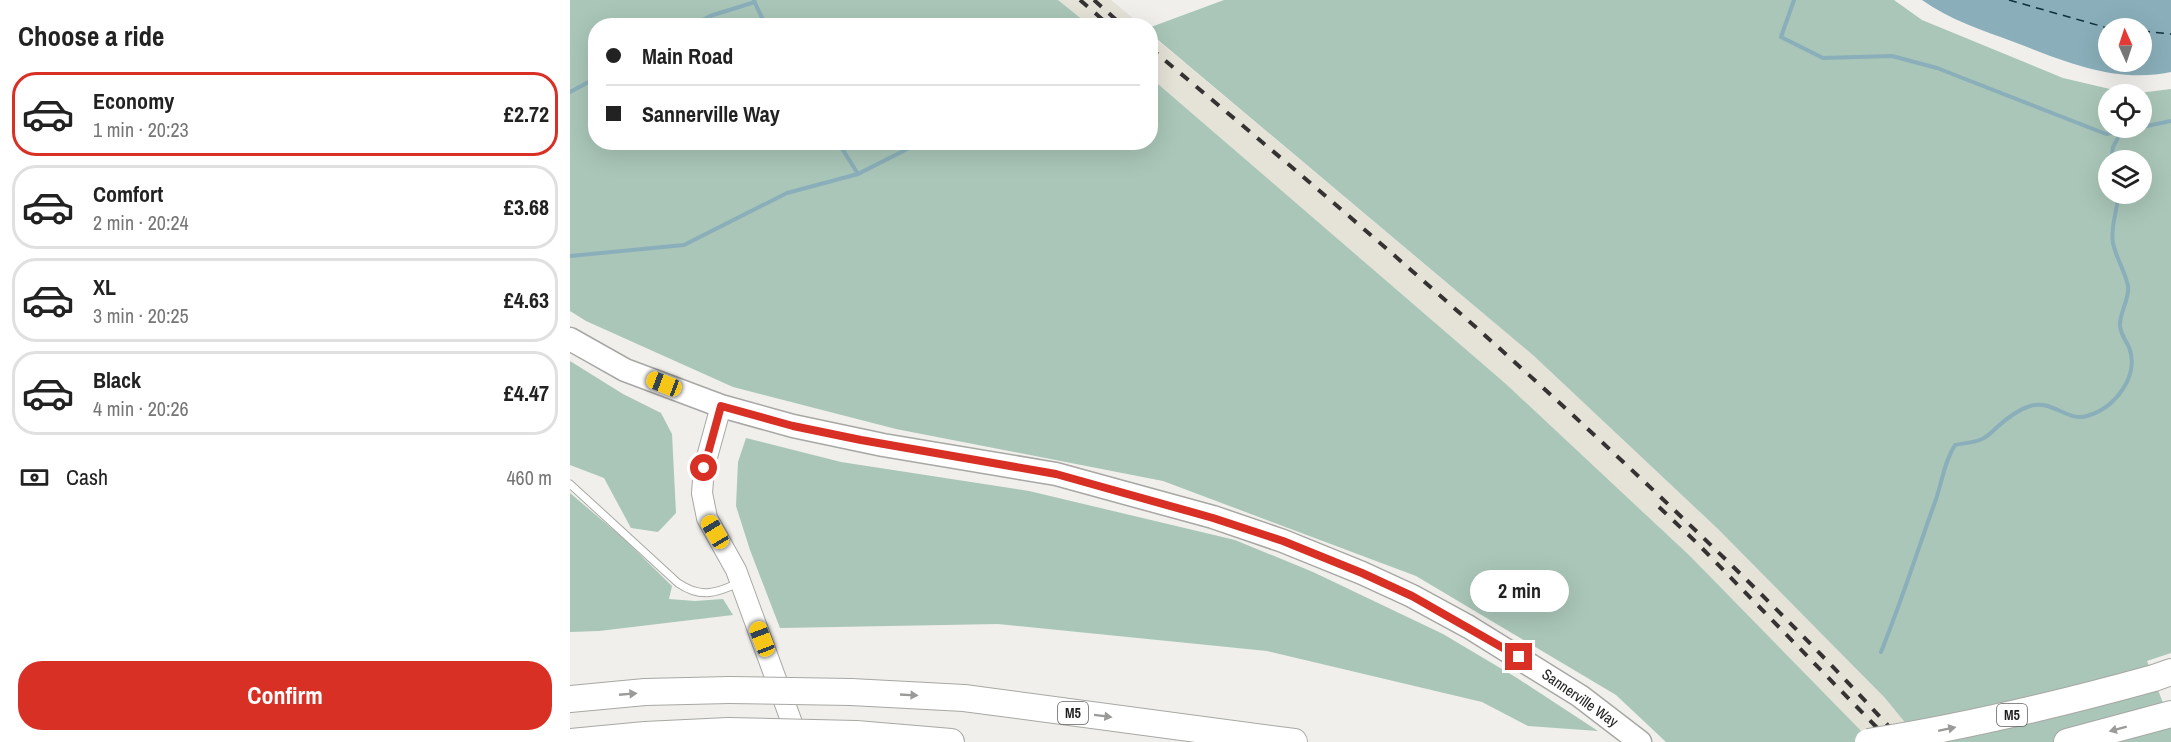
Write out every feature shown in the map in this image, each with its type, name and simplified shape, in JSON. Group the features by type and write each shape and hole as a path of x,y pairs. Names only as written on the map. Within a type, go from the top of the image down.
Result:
{"highway":[{"name":"M5","path":"1868,742 1933,732 2038,709 2162,675"},
{"name":"M5","path":"570,699 645,692 729,690 851,692 964,698 1294,742"},
{"path":"2067,742 2170,714"},
{"path":"570,742 728,731 856,734 951,742"}],"main road":[{"name":"Sannerville Way","path":"570,339 626,370 721,406 827,433 1056,474 1213,518 1283,541 1412,596 1469,627 1580,696 1640,742"}],"street":[{"path":"721,406 704,468 702,493 707,518 741,581 799,742"}],"lane":[{"path":"570,484 678,583 691,591 718,591 741,581"}],"shaded area":[{"path":"1058,0 1111,0 1133,18 1080,18"},
{"path":"1158,41 1534,356 1718,529 1885,698 1921,742 1872,742 1690,556 1506,384 1158,84"}],"green space":[{"path":"570,0 1058,0 1080,18 588,18 588,150 1158,150 1158,84 1506,384 1690,556 1872,742 1666,742 1616,695 1416,576 1163,481 896,429 733,387 586,321 570,311"},
{"path":"1224,0 1894,0 1922,20 2063,78 2098,86 2098,138 2152,138 2152,91 2171,89 2171,653 2147,661 2171,724 2171,742 1921,742 1885,698 1718,529 1534,356 1158,40 1158,24"},
{"path":"570,361 623,394 661,413 672,434 676,513 658,532 631,528 604,478 570,465"},
{"path":"746,438 841,462 1029,491 1235,540 1313,572 1443,634 1517,678 1598,731 1528,726 1482,702 1267,651 998,624 780,628 736,506 738,462"},
{"path":"570,493 623,538 672,586 669,599 695,601 723,599 733,615 599,631 570,632"}],"water":[{"path":"1922,0 2171,0 2171,72 2130,75 2105,72 2152,72 2152,18 2098,18 2098,70 2071,63 1955,19"}],"waterway":[{"path":"1794,0 1781,37 1823,58 1892,56 1937,68 2098,131"},
{"path":"754,1 762,18"},
{"path":"706,18 755,2"},
{"path":"570,92 588,82"},
{"path":"2152,125 2171,121"},
{"path":"2113,150 2118,138"},
{"path":"843,150 858,174"},
{"path":"570,256 684,245 787,193 858,174 905,150"},
{"path":"1881,652 1955,445 1984,438 2012,415 2030,406 2045,405 2073,416 2087,416 2107,406 2123,389 2131,369 2132,358 2120,326 2128,286 2114,249 2112,237 2117,204"}],"ferry route":[{"path":"2009,0 2098,25"},
{"path":"2152,32 2171,34"}],"railway":[{"path":"1080,0 1101,18"},
{"path":"1094,0 1114,18"},
{"path":"1158,55 1380,243 1549,393 1757,590 1903,742"},
{"path":"1659,507 1891,742"}],"route":[{"path":"704,468 721,406 793,426 884,445 1056,474 1213,518 1283,541 1412,596 1519,657"}]}
